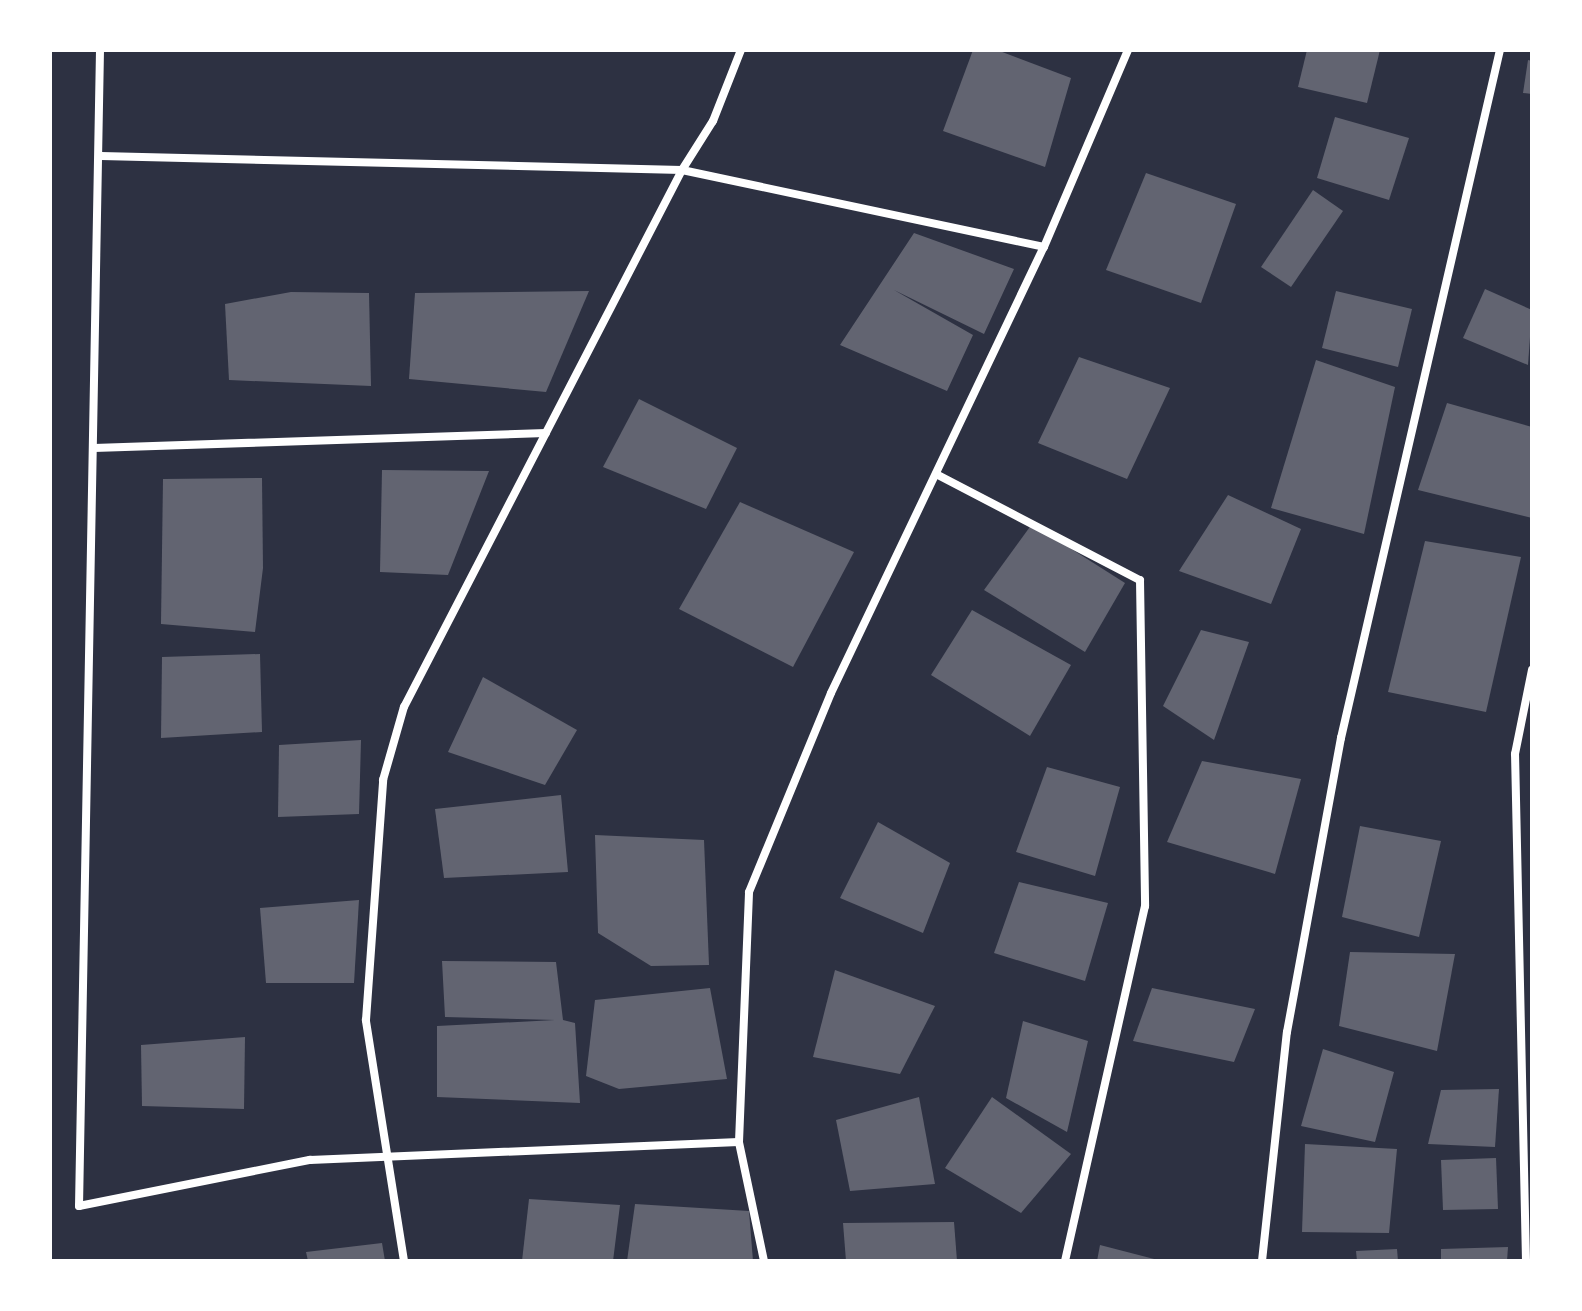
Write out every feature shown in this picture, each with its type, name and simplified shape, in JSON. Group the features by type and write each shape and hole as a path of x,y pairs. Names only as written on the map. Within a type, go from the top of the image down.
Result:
{"street":[{"path":"100,50 101,156 79,1206 310,1160 739,1142"},
{"path":"404,1261 366,1020 383,780 404,707 682,170 713,121 741,50"},
{"path":"764,1261 739,1142 749,892 831,693 1044,247 1128,50"},
{"path":"1262,1261 1287,1032 1341,738 1500,50"},
{"path":"101,156 682,170 1044,247"},
{"path":"94,448 546,433"},
{"path":"936,474 1140,580 1145,906 1065,1261"},
{"path":"1526,1261 1515,754 1532,670"}],"building":[{"path":"973,50 997,50 1071,78 1045,167 943,131"},
{"path":"1307,50 1380,50 1367,103 1298,87"},
{"path":"1528,60 1532,61 1532,94 1523,93"},
{"path":"1335,117 1409,138 1389,200 1317,178"},
{"path":"1146,173 1236,204 1201,303 1106,270"},
{"path":"1313,190 1343,211 1291,287 1261,267"},
{"path":"914,233 1014,269 984,334 894,290 973,335 947,391 840,345"},
{"path":"1485,289 1532,310 1528,365 1463,338"},
{"path":"589,291 546,392 409,379 415,293"},
{"path":"1336,291 1412,309 1398,367 1322,348"},
{"path":"291,292 369,293 371,386 229,380 225,304"},
{"path":"1079,357 1170,388 1127,479 1038,443"},
{"path":"1316,360 1395,387 1364,534 1271,508"},
{"path":"639,399 737,448 706,509 603,467"},
{"path":"1447,403 1532,427 1532,518 1418,490"},
{"path":"382,470 489,471 448,575 380,572"},
{"path":"262,478 263,568 255,632 161,624 163,479"},
{"path":"1228,495 1301,529 1271,604 1179,571"},
{"path":"740,502 854,552 793,667 679,609"},
{"path":"1032,524 1125,583 1085,652 984,590"},
{"path":"1425,541 1521,557 1486,712 1388,692"},
{"path":"972,610 1071,665 1030,736 931,675"},
{"path":"1201,630 1249,642 1214,740 1163,706"},
{"path":"260,654 262,732 161,738 162,657"},
{"path":"483,677 577,730 545,785 448,752"},
{"path":"361,740 359,814 278,817 279,745"},
{"path":"1202,761 1301,779 1275,874 1167,842"},
{"path":"1047,767 1120,787 1095,876 1016,852"},
{"path":"561,795 568,872 444,878 435,809"},
{"path":"878,822 950,863 923,933 840,898"},
{"path":"1360,826 1441,841 1419,937 1342,917"},
{"path":"595,835 704,840 709,965 651,966 598,933"},
{"path":"1019,882 1108,903 1085,981 994,953"},
{"path":"359,900 354,983 266,983 260,908"},
{"path":"1350,952 1455,954 1437,1051 1339,1026"},
{"path":"442,961 556,962 563,1020 575,1023 580,1103 437,1097 437,1026 555,1020 445,1017"},
{"path":"835,970 935,1006 900,1074 813,1057"},
{"path":"710,988 727,1079 619,1089 586,1076 595,1000"},
{"path":"1152,988 1255,1009 1234,1062 1133,1041"},
{"path":"1023,1021 1088,1041 1067,1132 1006,1098"},
{"path":"245,1037 244,1109 142,1106 141,1045"},
{"path":"1323,1049 1394,1072 1375,1142 1301,1126"},
{"path":"1499,1089 1495,1147 1428,1144 1441,1090"},
{"path":"919,1097 935,1184 850,1191 836,1120"},
{"path":"992,1097 1071,1154 1021,1213 945,1168"},
{"path":"1305,1144 1397,1149 1389,1233 1302,1232"},
{"path":"1496,1158 1498,1209 1443,1210 1441,1160"},
{"path":"529,1199 620,1205 613,1261 522,1261"},
{"path":"635,1204 749,1211 753,1261 627,1261"},
{"path":"954,1222 957,1261 846,1261 843,1223"},
{"path":"382,1243 385,1261 308,1261 306,1252"},
{"path":"1100,1245 1158,1260 1158,1261 1097,1261"},
{"path":"1508,1247 1507,1261 1441,1261 1441,1249"},
{"path":"1397,1249 1398,1261 1357,1261 1356,1251"}]}
